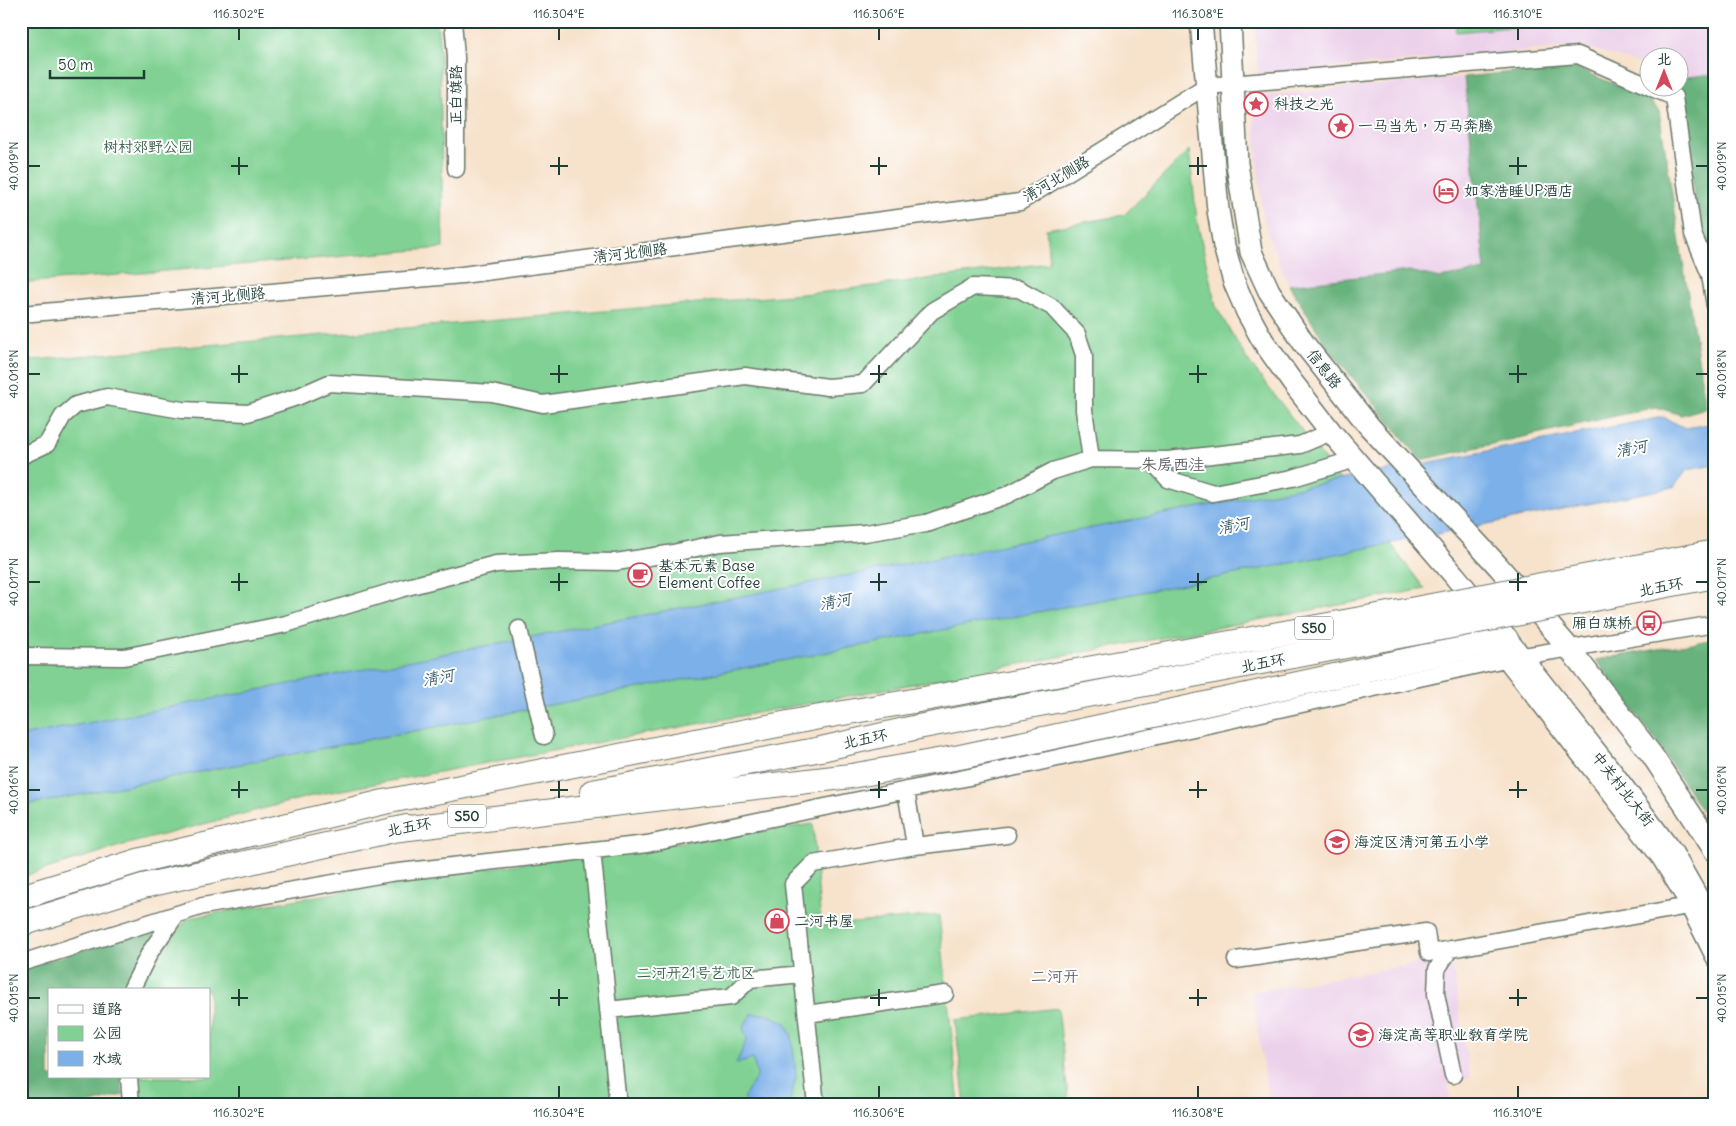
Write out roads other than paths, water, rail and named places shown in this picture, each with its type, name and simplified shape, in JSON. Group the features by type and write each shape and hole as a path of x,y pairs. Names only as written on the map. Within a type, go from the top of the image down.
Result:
{"highway":[{"name":"北五环","path":"21,897 138,861 384,802 814,718 1424,608 1715,552"},
{"name":"北五环","path":"21,924 143,886 392,830 820,749 918,727 1715,576"},
{"path":"392,830 851,776 960,757 1510,651"}],"main road":[{"path":"1202,21 1218,210 1224,246 1234,282 1247,312 1262,341 1331,432 1454,575 1510,651"},
{"name":"信息路","path":"1230,21 1237,164 1251,252 1269,291 1305,346 1358,412 1498,566 1568,648"},
{"path":"1568,648 1652,755 1715,851"},
{"name":"中关村北大街","path":"1510,651 1672,853 1715,929"}],"street":[{"name":"正白旗路","path":"453,21 456,57 456,169"},
{"path":"1206,86 1578,55 1638,82"},
{"name":"清河北侧路","path":"21,314 462,275 1020,202 1206,86"},
{"path":"1674,98 1693,234 1710,275 1715,306"},
{"path":"21,456 47,444 64,416 76,405 107,397 182,410 248,414 297,397 329,383 492,393 543,404 745,376 828,388 863,384 932,311 973,287 1019,288 1052,307 1077,334 1084,356 1084,410 1091,459"},
{"path":"21,656 124,657 286,624 407,587 496,564 559,561 616,562 720,543 865,533 926,523 1007,495 1053,471 1091,459 1168,460 1300,446 1331,432"},
{"path":"1151,460 1168,479 1213,493 1293,478 1352,455"},
{"path":"21,963 203,906 390,873 647,844 1002,770 1510,651 1568,648 1715,624"},
{"path":"519,629 542,728"},
{"path":"1510,651 1660,858 1688,906 1715,959"},
{"path":"906,790 915,846"},
{"path":"816,1105 793,884 813,864 915,846 1007,835"},
{"path":"592,850 618,1105"},
{"path":"1236,960 1426,932 1429,954 1688,906"},
{"path":"132,988 150,952 176,915"},
{"path":"1450,950 1437,969 1436,994 1453,1075"},
{"path":"608,1010 731,997 750,979 802,974"},
{"path":"807,1014 945,994"},
{"path":"129,1078 131,1105"}],"water":[{"name":"清河","path":"1663,417 1685,428 1715,423 1715,465 1687,470 1674,487 1195,582 21,806 21,736"},
{"path":"751,1014 767,1014 786,1023 792,1037 796,1076 789,1105 745,1105 744,1097 757,1076 753,1059 736,1064 747,1039 743,1028"}],"place":[{"name":"科技之光","path":"1256,104"},
{"name":"一马当先，万马奔腾","path":"1341,126"},
{"name":"如家浩睡UP酒店","path":"1446,191"},
{"name":"基本元素 Base Element Coffee","path":"640,575"},
{"name":"厢白旗桥","path":"1649,623"},
{"name":"海淀区清河第五小学","path":"1337,842"},
{"name":"二河书屋","path":"777,921"},
{"name":"海淀高等职业教育学院","path":"1361,1035"}],"district":[{"name":"朱房西洼","path":"1173,464"},
{"name":"二河开","path":"1055,976"}],"park label":[{"name":"树村郊野公园","path":"148,147"},
{"name":"二河开21号艺术区","path":"696,973"}]}
